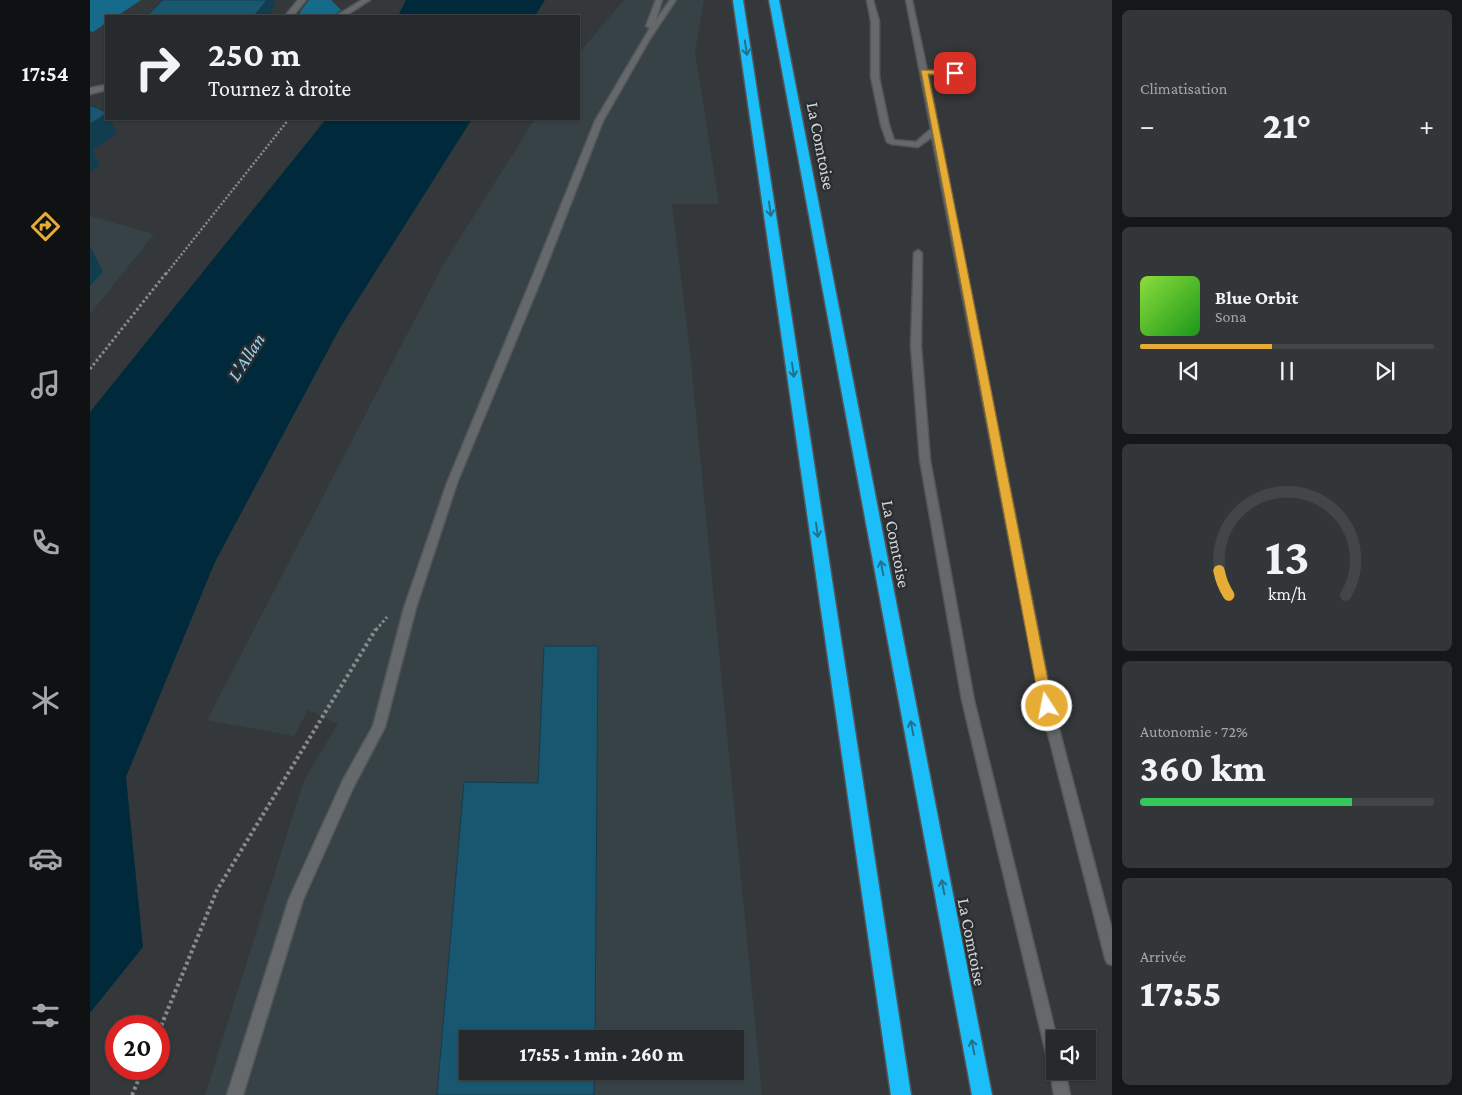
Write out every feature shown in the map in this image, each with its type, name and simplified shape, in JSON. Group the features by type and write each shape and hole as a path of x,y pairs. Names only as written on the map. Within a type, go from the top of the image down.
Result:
{"highway":[{"path":"738,0 901,1095"},
{"name":"La Comtoise","path":"774,0 982,1095"}],"street":[{"path":"290,15 302,0"},
{"path":"90,91 105,88"}],"lane":[{"path":"342,15 366,0"},
{"path":"646,39 659,0"},
{"path":"235,1095 296,899 348,784 379,727 410,608 452,483 599,121 646,39 673,0"},
{"path":"870,0 875,21 875,77 885,125 891,142 918,145 935,130"},
{"path":"909,0 1047,706 1112,958"},
{"path":"924,72 966,74"},
{"path":"918,253 916,346 925,460 968,700 1047,1030"},
{"path":"1059,1080 1062,1095"}],"path":[{"path":"90,369 288,120"},
{"path":"166,1015 217,890 380,623 386,617 410,608"},
{"path":"132,1095 138,1080"}],"shaded area":[{"path":"90,0 141,0 118,15 105,15 105,24 93,32 90,31"},
{"path":"309,0 331,0 341,10 334,15 300,15 300,12"},
{"path":"624,0 704,0 695,52 719,204 672,204 690,352 762,1095 205,1095 304,780 338,724 308,710 294,736 207,720 443,265 534,120 580,120 580,52"},
{"path":"90,216 154,234 90,314"}],"water":[{"path":"406,0 545,0 536,15 398,15"},
{"name":"L'Allan","path":"325,120 471,120 340,328 215,562 126,777 143,947 90,1013 90,412"}],"building":[{"path":"163,0 267,0 255,15 148,15"},
{"path":"90,105 105,112 105,115 90,124"},
{"path":"544,646 598,646 595,1030 459,1030 459,1080 594,1080 594,1095 437,1095 464,782 538,783"}],"route":[{"path":"955,73 924,72 1047,706"}]}
